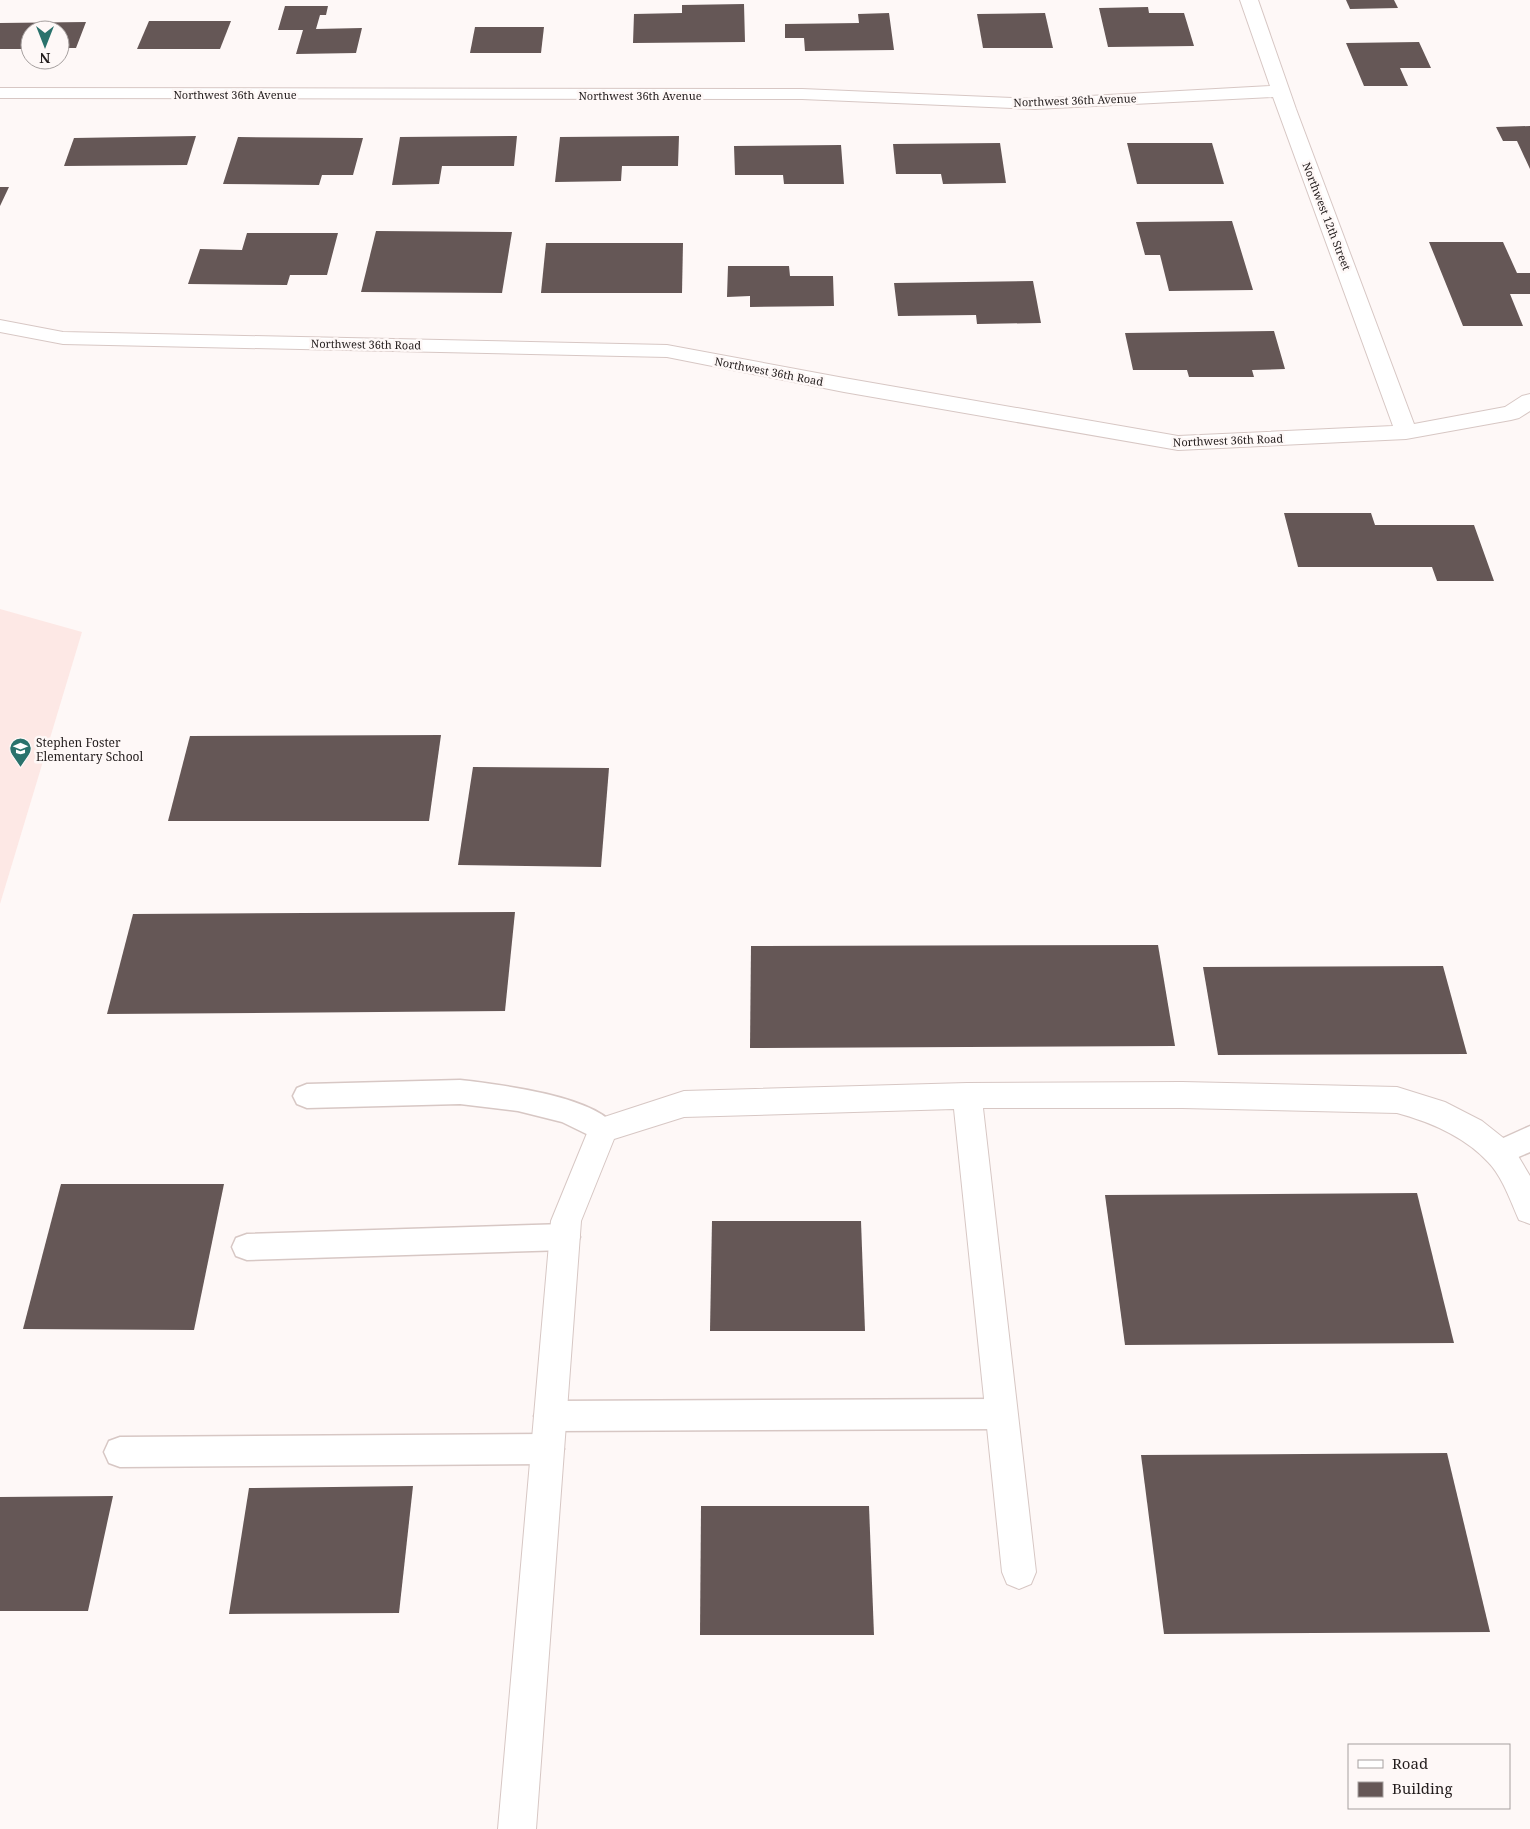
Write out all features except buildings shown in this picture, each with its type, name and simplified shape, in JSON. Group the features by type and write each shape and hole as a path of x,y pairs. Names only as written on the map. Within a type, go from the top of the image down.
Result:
{"street":[{"name":"Northwest 12th Street","path":"1249,0 1279,90 1369,325 1406,432"},
{"name":"Northwest 36th Avenue","path":"0,93 802,94 1035,104 1279,90"},
{"name":"Northwest 36th Road","path":"0,326 63,338 667,351 844,385 1178,443 1406,432 1511,414 1530,401"},
{"path":"517,1829 566,1221 603,1130 684,1104 967,1096 1182,1095 1397,1100 1434,1111 1471,1130 1500,1154 1525,1195 1530,1210"},
{"path":"967,1096 1019,1572"}],"lane":[{"path":"307,1096 460,1092 518,1099 568,1112 603,1130"},
{"path":"1500,1154 1530,1138"},
{"path":"246,1247 565,1237"},
{"path":"550,1416 1001,1414"},
{"path":"120,1452 548,1449"}],"shaded area":[{"name":"Stephen Foster Elementary School","path":"0,609 82,632 0,904"}],"place":[{"name":"Stephen Foster Elementary School","path":"20,768"}]}
